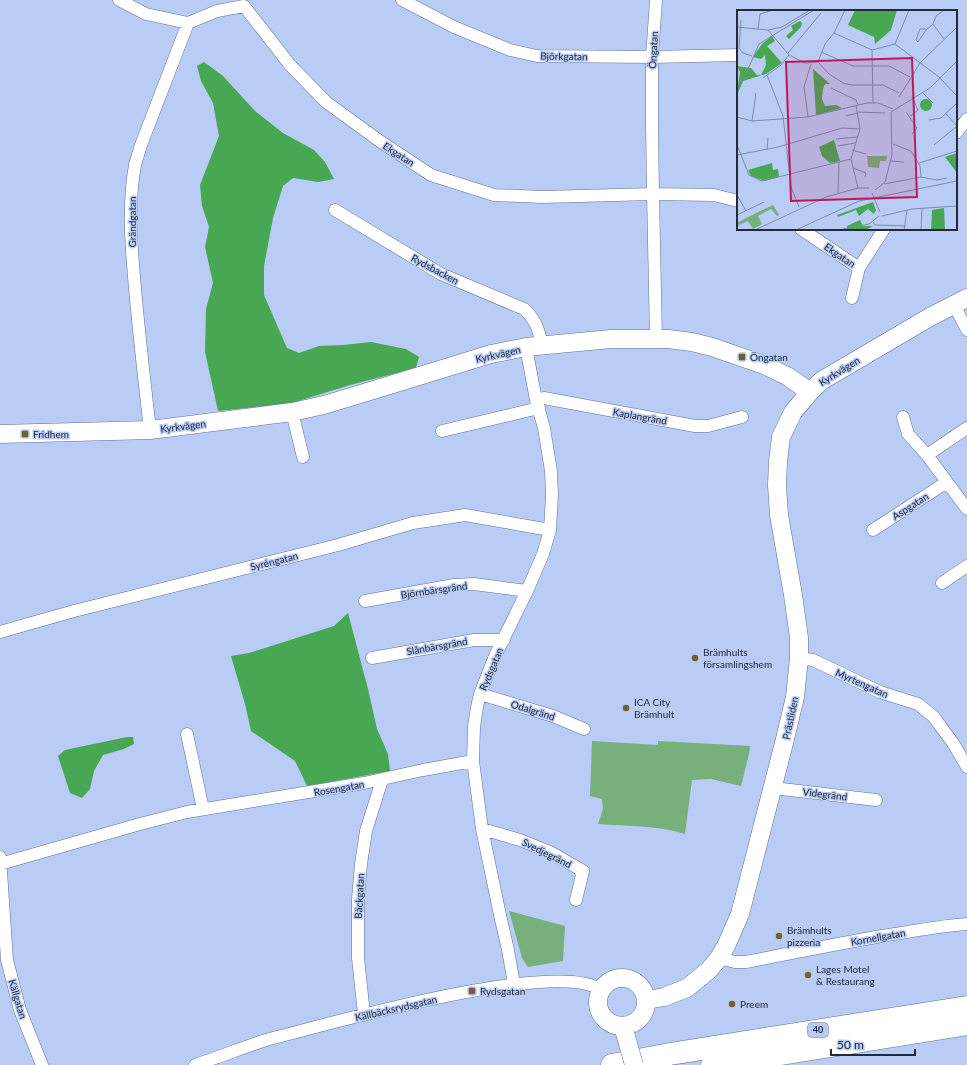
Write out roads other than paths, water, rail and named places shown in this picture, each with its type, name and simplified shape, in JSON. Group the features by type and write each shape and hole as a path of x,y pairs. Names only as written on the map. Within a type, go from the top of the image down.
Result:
{"highway":[{"name":"40","path":"612,1065 967,1007"},
{"name":"40","path":"712,1065 967,1024"}],"street":[{"path":"120,0 146,14 188,23"},
{"name":"Björkgatan","path":"402,0 454,27 510,50 537,56 652,57 737,54"},
{"name":"Öngatan","path":"656,0 652,57 656,339"},
{"name":"Ekgatan","path":"188,23 217,11 245,3 290,65 326,102 381,142 431,175 494,195 543,197 653,194 714,195 737,201"},
{"name":"Grändgatan","path":"150,430 140,348 134,276 131,233 132,192 141,145 188,23"},
{"path":"957,132 967,119"},
{"name":"Rydsbacken","path":"335,210 441,274 524,309 531,315 537,324 534,346"},
{"name":"Ekgatan","path":"802,230 858,268"},
{"path":"852,298 858,268 883,230"},
{"path":"960,302 967,330"},
{"name":"Kyrkvägen","path":"0,434 150,430 292,412 338,401 490,354 534,346 611,339 668,339 692,342 764,365 787,376 810,392 820,381 930,317 960,302"},
{"name":"Rydsgatan","path":"514,984 482,829 474,761 474,726 480,694 495,656 504,640 543,554 550,530 552,495 551,471 544,428 538,404 534,346"},
{"name":"Prästliden","path":"647,1000 664,997 687,988 709,970 719,958 740,914 795,697 799,658 799,638 779,515 777,485 778,461 781,437 793,412 810,392"},
{"name":"Kaplangränd","path":"538,404 544,398 695,426 708,426 742,417"},
{"path":"442,431 538,404"},
{"path":"292,412 303,457"},
{"path":"903,417 908,434 927,455 967,509"},
{"path":"927,455 967,428"},
{"name":"Aspgatan","path":"873,530 947,482"},
{"name":"Syréngatan","path":"0,632 74,611 413,524 465,515 550,530"},
{"path":"942,583 967,566"},
{"name":"Björnbärsgränd","path":"365,601 454,585 474,584 527,591"},
{"name":"Slånbärsgränd","path":"372,658 474,640 504,640"},
{"name":"Myrtengatan","path":"799,658 813,660 880,692 918,704 934,717 953,743 967,767"},
{"name":"Odalgränd","path":"480,694 553,716 584,729"},
{"path":"186,734 203,809"},
{"name":"Rosengatan","path":"0,861 187,812 382,780 423,770 474,761"},
{"name":"Bäckgatan","path":"364,1014 358,958 358,899 366,831 382,780"},
{"name":"Videgränd","path":"773,788 876,800"},
{"name":"Svedjegränd","path":"482,829 528,843 550,852 583,871 576,900"},
{"name":"Källgatan","path":"0,861 6,960 20,1010 42,1065"},
{"name":"Kornellgatan","path":"719,958 735,962 746,962 820,947 952,925 967,924"},
{"path":"624,1030 641,1018 646,1010 647,1000 646,995 638,984 630,979 621,978 608,983 600,994 598,1004 606,1020 624,1030 634,1065"},
{"name":"Källbäcksrydsgatan","path":"195,1065 267,1040 364,1014 446,996 514,984 540,982 571,982 592,985 602,990"}],"place":[{"name":"Öngatan","path":"742,357"},
{"name":"Fridhem","path":"25,434"},
{"name":"Brämhults församlingshem","path":"695,658"},
{"name":"ICA City Brämhult","path":"626,708"},
{"name":"Brämhults pizzeria","path":"779,936"},
{"name":"Lages Motel & Restaurang","path":"808,975"},
{"name":"Rydsgatan","path":"472,991"},
{"name":"Preem","path":"732,1004"}]}
